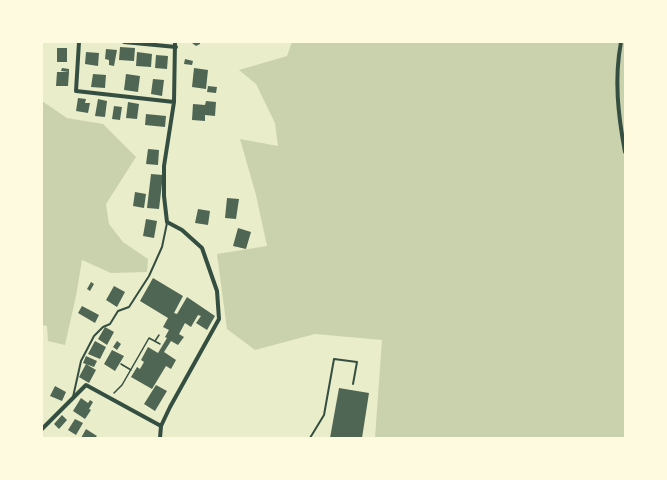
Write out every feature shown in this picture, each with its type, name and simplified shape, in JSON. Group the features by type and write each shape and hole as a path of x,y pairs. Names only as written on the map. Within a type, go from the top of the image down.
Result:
{"street":[{"path":"79,42 76,91 174,102"},
{"path":"124,42 176,47"},
{"path":"160,438 161,426 215,326 219,313 217,292 202,248 182,230 168,222 164,196 164,166 174,102 176,42"},
{"path":"621,42 618,59 617,92 625,152"},
{"path":"42,429 86,385 161,426"}],"lane":[{"path":"73,398 81,362 94,336 103,327 110,324 118,311 129,306 149,276 162,247 168,222"},
{"path":"310,438 324,415 334,359 357,362 353,384"}],"path":[{"path":"155,341 159,335"},
{"path":"110,398 122,385 149,338 160,344"},
{"path":"121,364 131,370"}],"green space":[{"path":"292,42 625,42 625,438 375,438 382,340 315,334 255,350 227,329 217,254 267,246 256,195 240,139 278,146 275,123 256,84 239,70 287,56"},
{"path":"42,101 67,118 103,124 136,157 106,204 109,224 123,242 148,259 147,272 111,273 82,260 65,345 48,341 47,326 42,325"}],"building":[{"path":"192,42 200,42 200,44 196,46"},
{"path":"120,47 135,48 134,61 119,60"},
{"path":"57,48 67,48 67,62 57,62"},
{"path":"106,49 117,50 114,66 109,65 109,60 105,59"},
{"path":"86,52 99,53 98,66 85,64"},
{"path":"137,52 152,54 151,67 136,66"},
{"path":"156,55 168,56 167,69 155,68"},
{"path":"185,59 193,61 192,65 184,64"},
{"path":"62,68 69,69 69,72 61,71"},
{"path":"194,68 208,70 206,89 192,87"},
{"path":"57,72 69,72 68,86 56,86"},
{"path":"93,74 106,75 105,88 91,87"},
{"path":"126,74 140,76 138,92 124,90"},
{"path":"153,79 164,80 162,96 151,94"},
{"path":"208,86 217,87 216,93 207,92"},
{"path":"78,98 86,99 85,103 90,103 88,113 76,111"},
{"path":"98,99 107,101 105,117 95,116"},
{"path":"206,101 216,102 215,116 205,115 205,121 192,120 193,104 205,105"},
{"path":"128,102 139,104 137,119 126,118"},
{"path":"114,106 122,107 120,120 112,119"},
{"path":"146,114 166,116 165,127 145,125"},
{"path":"148,149 159,150 158,165 146,164"},
{"path":"151,174 163,175 159,209 147,208"},
{"path":"135,192 146,194 144,208 133,206"},
{"path":"227,198 239,199 236,219 225,218"},
{"path":"198,209 210,211 208,225 195,223"},
{"path":"146,219 157,221 154,238 143,236"},
{"path":"238,228 251,232 246,249 233,246"},
{"path":"153,278 183,296 174,313 177,314 187,297 215,316 207,330 196,323 201,316 198,315 191,327 185,323 179,334 184,337 178,345 171,341 164,352 176,360 171,369 166,366 152,389 131,377 137,367 140,369 144,362 141,360 148,347 158,353 167,338 165,337 169,330 163,327 168,318 140,301"},
{"path":"91,282 94,284 90,291 87,289"},
{"path":"114,286 125,292 117,307 106,300"},
{"path":"82,306 99,315 95,323 78,313"},
{"path":"105,327 114,332 107,345 98,339"},
{"path":"95,341 106,347 100,359 88,354"},
{"path":"117,341 121,344 117,350 113,347"},
{"path":"112,350 124,356 115,371 104,364"},
{"path":"86,356 97,361 94,367 83,363"},
{"path":"86,364 96,370 89,383 79,377"},
{"path":"156,385 167,391 155,411 144,404"},
{"path":"55,386 66,392 62,401 50,396"},
{"path":"339,388 369,393 362,438 330,438"},
{"path":"81,398 88,403 90,400 93,402 89,409 91,410 85,419 73,411"},
{"path":"62,415 67,420 59,429 54,424"},
{"path":"75,419 83,423 76,435 68,430"},
{"path":"86,429 97,436 95,438 81,438"}]}
